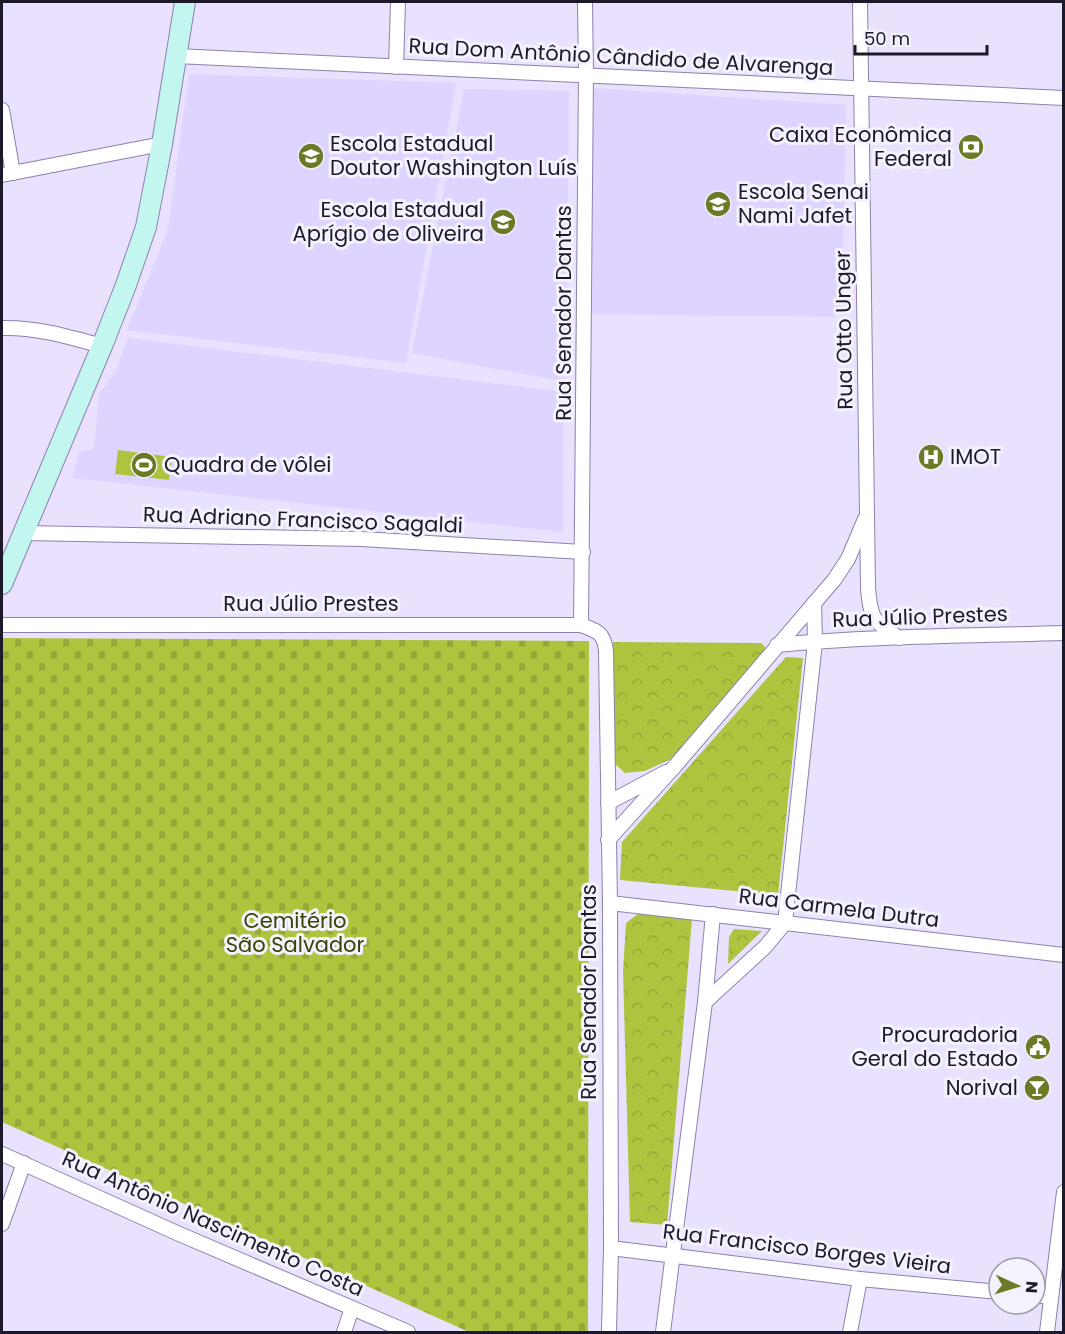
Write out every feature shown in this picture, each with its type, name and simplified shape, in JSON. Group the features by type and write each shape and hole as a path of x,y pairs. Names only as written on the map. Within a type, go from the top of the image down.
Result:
{"main road":[{"path":"2,584 102,346 146,227 185,2"}],"street":[{"path":"396,68 398,2"},
{"name":"Rua Senador Dantas","path":"585,2 581,626 595,629 602,635 606,651 610,903 611,1248 609,1332"},
{"name":"Rua Otto Unger","path":"860,2 870,608 874,618 899,638"},
{"name":"Rua Dom Antônio Cândido de Alvarenga","path":"176,56 1064,98"},
{"path":"2,110 7,174 162,144"},
{"path":"2,328 49,332 102,346"},
{"name":"Rua Otto Unger","path":"608,840 675,766 834,580 848,559 867,514"},
{"name":"Rua Adriano Francisco Sagaldi","path":"22,533 362,540 583,552"},
{"path":"705,1002 765,947 785,923 815,642 814,603"},
{"name":"Rua Júlio Prestes","path":"2,625 581,626"},
{"name":"Rua Júlio Prestes","path":"777,645 899,638 1064,633"},
{"path":"608,802 675,766"},
{"name":"Rua Carmela Dutra","path":"610,903 1064,955"},
{"path":"663,1332 705,1002 713,914"},
{"name":"Rua Antônio Nascimento Costa","path":"2,1154 177,1233 408,1332"},
{"path":"2,1224 24,1163"},
{"path":"1047,1332 1064,1192"},
{"name":"Rua Francisco Borges Vieira","path":"611,1248 860,1279 987,1291"},
{"path":"850,1332 860,1279"},
{"path":"1047,1296 1051,1297"},
{"path":"344,1332 352,1308"}],"shaded area":[{"name":"Escola Estadual Doutor Washington Luís","path":"189,74 456,83 406,363 127,330 168,229"},
{"name":"Escola Senai Nami Jafet","path":"593,88 846,105 842,303 833,317 592,314"},
{"name":"Escola Estadual Aprígio de Oliveira","path":"464,89 569,91 566,382 412,353"},
{"path":"128,338 563,392 563,532 72,478 79,452 94,449 99,394 116,371"}],"green space":[{"name":"Quadra de vôlei","path":"118,450 172,457 169,480 115,474"},
{"name":"Cemitério São Salvador","path":"2,638 589,641 588,1332 469,1332 2,1122"},
{"path":"613,642 761,643 766,648 675,757 645,771 625,773 614,763"},
{"path":"786,657 803,658 778,895 620,880 622,842"},
{"path":"639,913 692,919 667,1225 630,1222 623,971 626,923"},
{"path":"734,929 762,931 728,964 729,937"}],"place":[{"name":"Caixa Econômica Federal","path":"971,147"},
{"name":"Escola Estadual Doutor Washington Luís","path":"311,156"},
{"name":"Escola Senai Nami Jafet","path":"718,204"},
{"name":"Escola Estadual Aprígio de Oliveira","path":"503,222"},
{"name":"IMOT","path":"931,457"},
{"name":"Quadra de vôlei","path":"144,465"},
{"name":"Procuradoria Geral do Estado","path":"1038,1047"},
{"name":"Norival","path":"1037,1088"}]}
